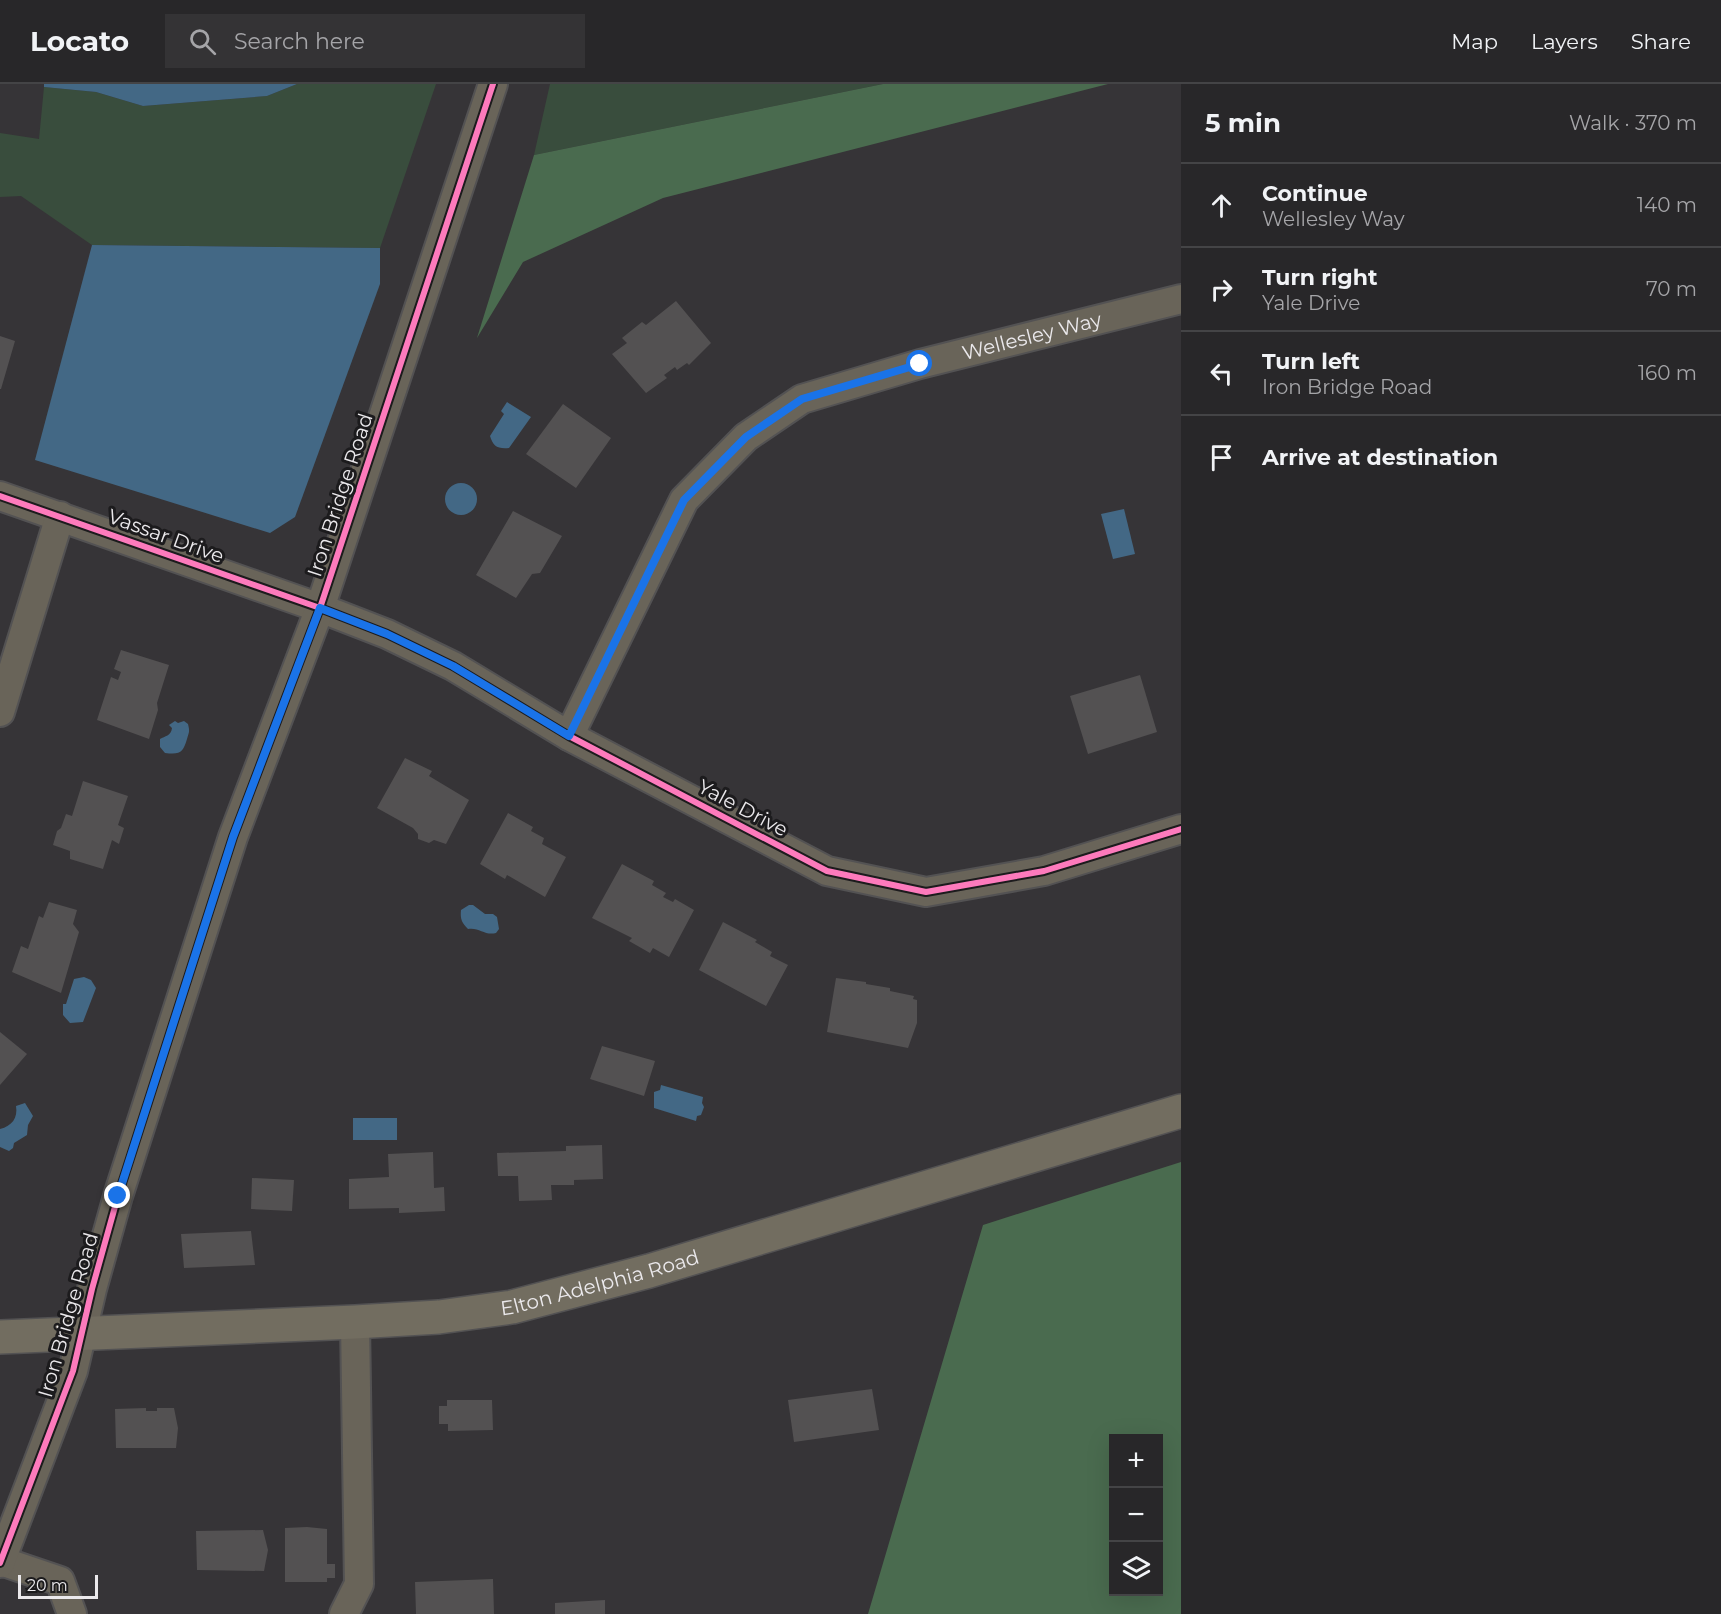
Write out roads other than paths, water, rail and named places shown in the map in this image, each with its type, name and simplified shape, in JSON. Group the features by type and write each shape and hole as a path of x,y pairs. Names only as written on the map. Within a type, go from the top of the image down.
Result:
{"main road":[{"name":"Elton Adelphia Road","path":"0,1337 439,1317 523,1304 660,1268 1181,1111"}],"street":[{"name":"Iron Bridge Road","path":"0,1562 73,1371 92,1289 118,1196 233,837 320,608 493,84"},
{"name":"Wellesley Way","path":"569,736 684,500 746,437 802,399 920,364 1181,299"},
{"name":"Vassar Drive","path":"0,496 320,608"},
{"path":"0,712 60,516"},
{"name":"Yale Drive","path":"320,608 387,634 453,666 569,736 827,871 926,892 1044,872 1181,829"},
{"path":"344,1614 359,1584 355,1322"},
{"path":"0,1562 60,1581 72,1614"}],"water":[{"path":"44,84 297,84 267,96 143,106 96,92 44,87"},
{"path":"92,245 380,248 380,284 295,517 270,533 35,460"},
{"path":"507,402 531,417 509,448 501,448 494,444 490,436 504,414 501,411"},
{"path":"461,483 472,488 477,499 472,510 461,515 450,510 445,499 450,488"},
{"path":"1124,509 1135,554 1113,559 1101,514"},
{"path":"175,721 178,723 184,721 188,724 187,739 180,752 165,753 160,747 160,739 170,733 172,728 169,725"},
{"path":"473,905 485,914 493,914 497,917 499,929 496,933 468,929 464,925 461,910"},
{"path":"84,977 91,980 96,988 83,1022 70,1023 63,1015 63,1004 66,1004 74,979"},
{"path":"661,1085 703,1097 704,1107 696,1121 654,1108 654,1092 660,1090"},
{"path":"25,1103 33,1116 28,1125 27,1135 14,1143 13,1148 9,1151 0,1147 0,1129 13,1121 16,1106"},
{"path":"353,1118 397,1118 397,1140 353,1140"}]}
